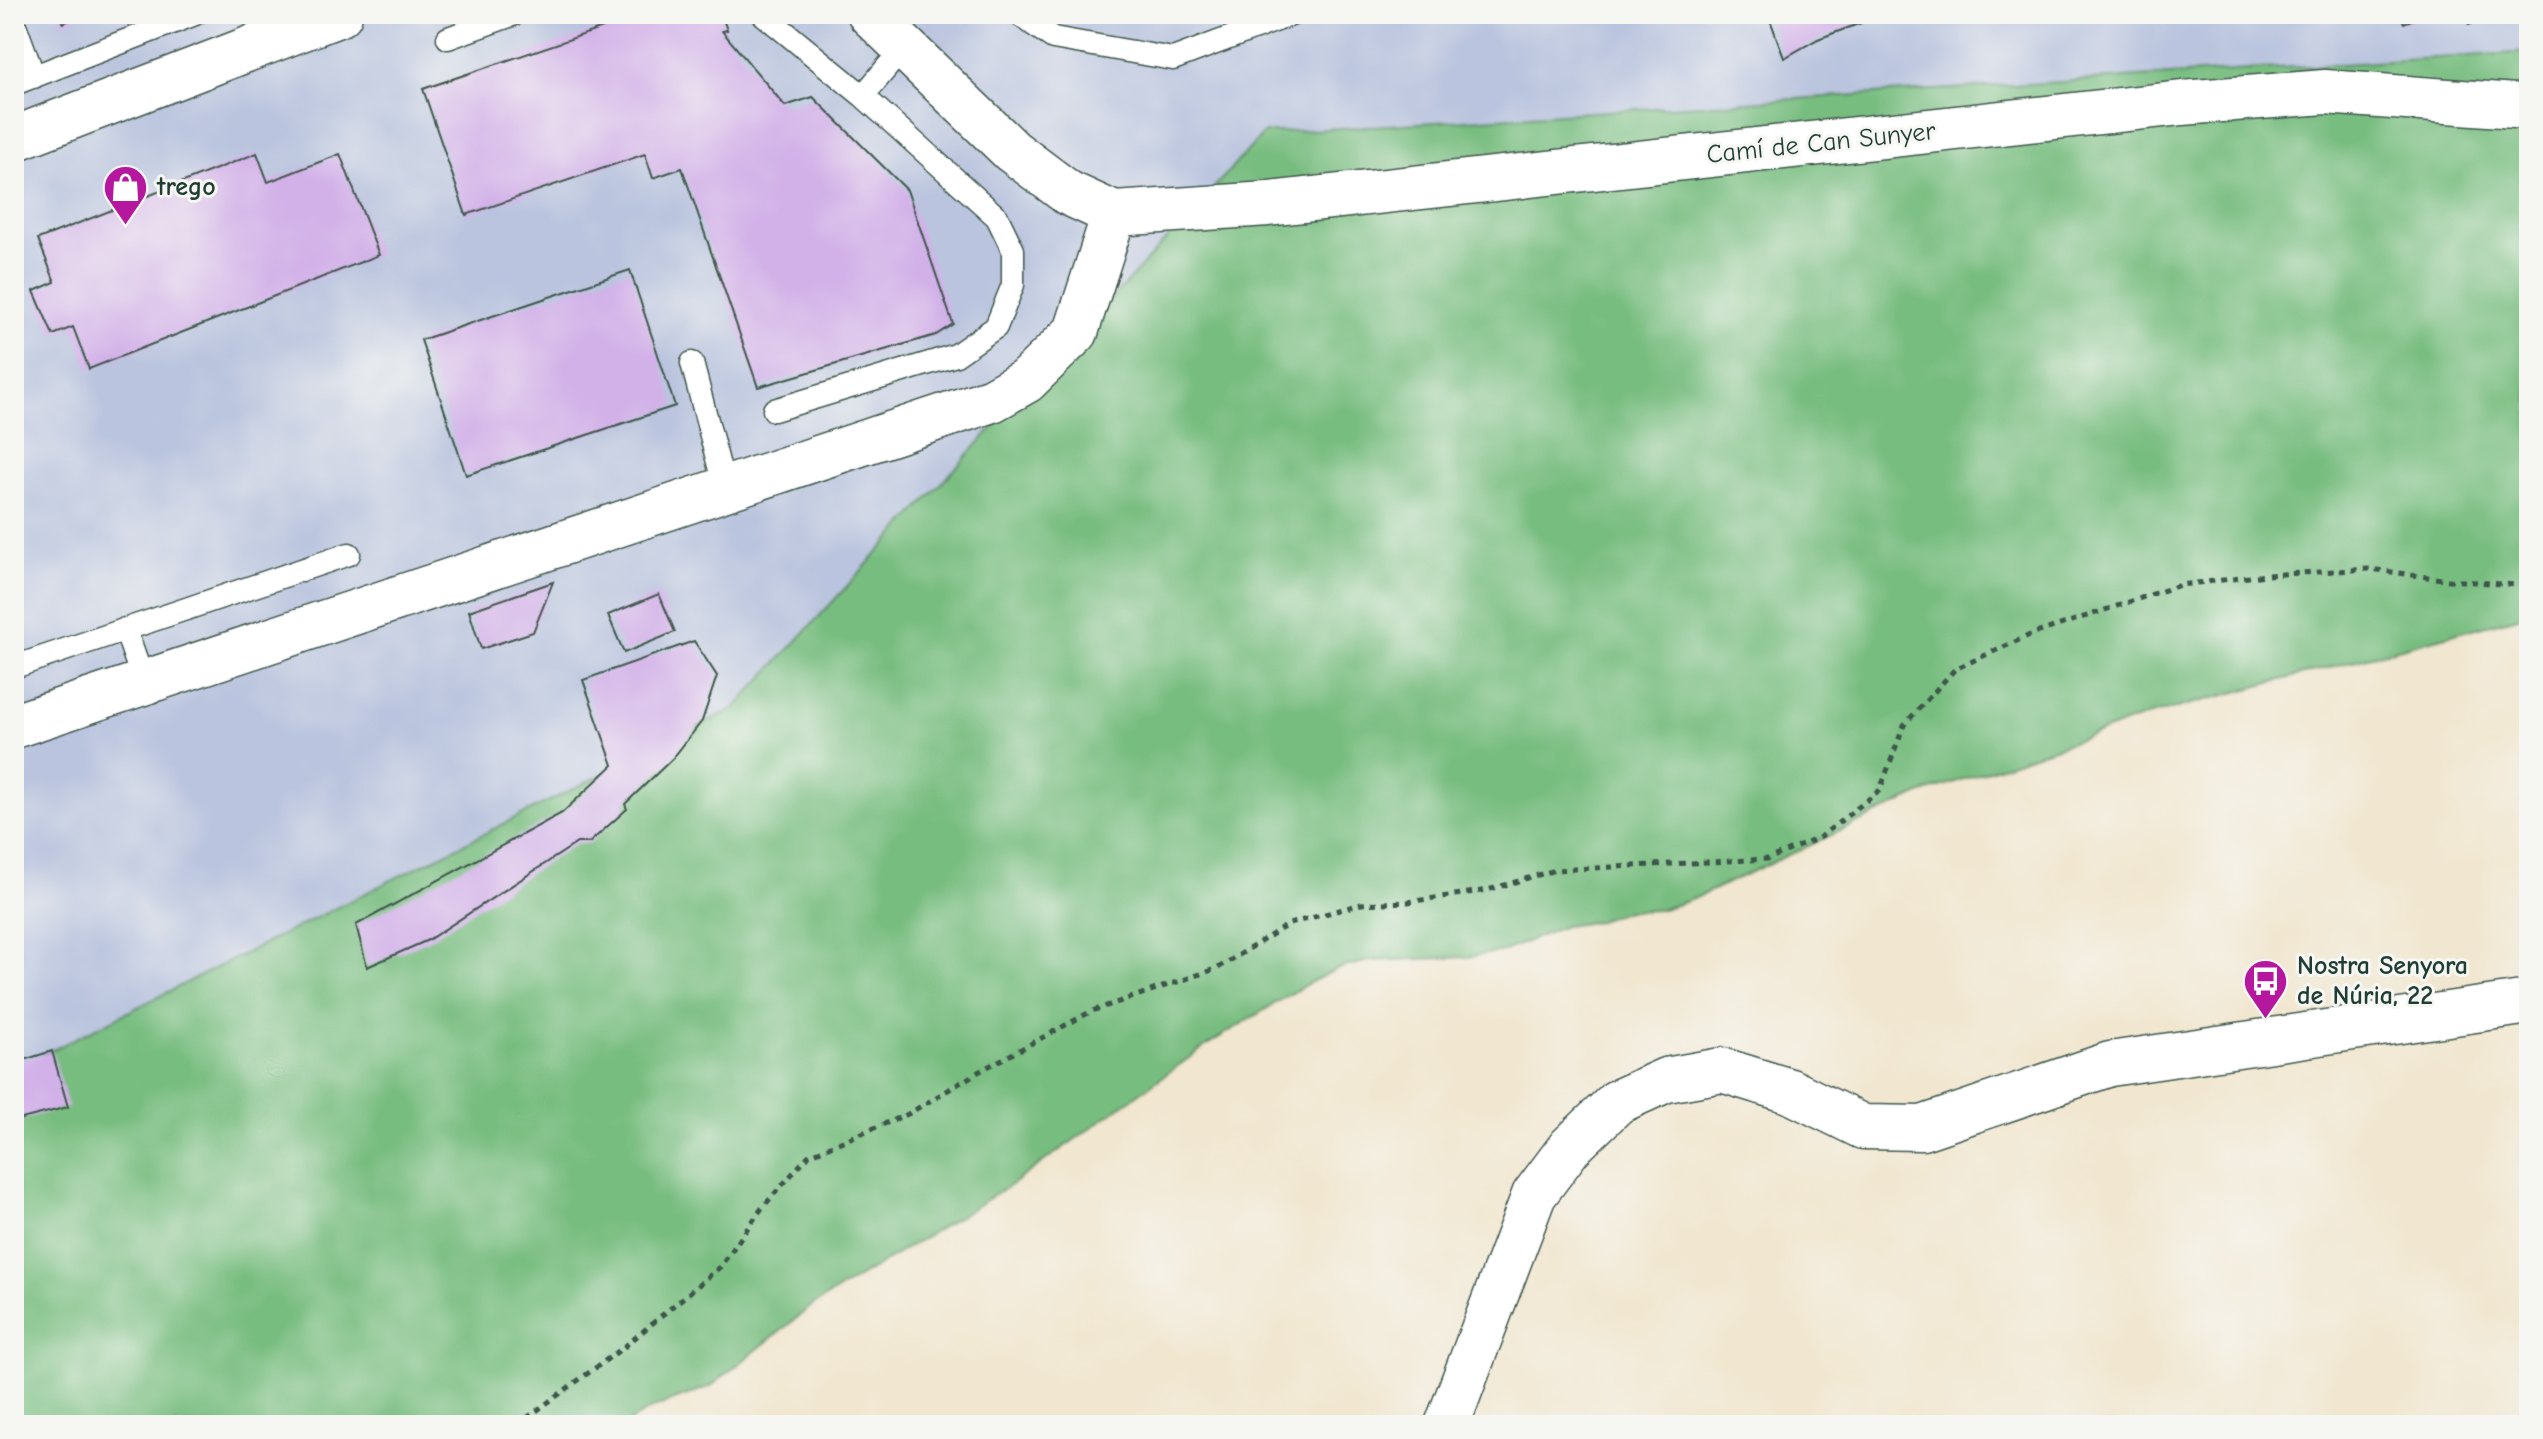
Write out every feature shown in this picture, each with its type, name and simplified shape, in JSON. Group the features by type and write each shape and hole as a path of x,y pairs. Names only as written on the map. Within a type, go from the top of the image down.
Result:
{"street":[{"path":"14,139 340,14"},
{"path":"14,726 992,400 1026,381 1076,332 1114,214 1068,193 1012,151 870,14"},
{"name":"Camí de Can Sunyer","path":"1114,214 1268,204 2198,101 2325,92 2529,107"},
{"path":"1447,1425 1534,1195 1570,1147 1617,1102 1666,1080 1722,1070 1790,1091 1863,1127 1922,1128 2110,1064 2529,1002"}],"lane":[{"path":"14,22 24,81 195,14"},
{"path":"448,38 515,14"},
{"path":"763,14 863,96 997,217 1013,250 1013,285 996,327 956,355 774,410"},
{"path":"1027,16 1053,38 1173,59 1293,14"},
{"path":"863,96 904,47"},
{"path":"692,363 725,489"},
{"path":"14,667 349,554"},
{"path":"125,629 144,683"}],"path":[{"path":"517,1425 624,1347 720,1267 762,1208 809,1155 908,1114 1092,1011 1218,968 1289,924 1361,904 1408,902 1488,890 1555,870 1768,859 1819,838 1880,790 1904,725 1955,669 2030,635 2180,585 2266,575 2370,569 2449,580 2529,586"}],"shaded area":[{"path":"14,14 2529,14 2529,52 1264,133 735,708 14,1068"}],"green space":[{"path":"2529,52 2529,614 2150,715 1920,794 1691,900 1659,910 1627,911 1598,921 1565,926 1504,951 1469,957 1369,961 1337,969 1207,1045 1011,1185 813,1305 711,1386 653,1408 624,1425 14,1425 14,1069 735,708 1264,133"}],"building":[{"path":"60,14 84,14 63,23"},
{"path":"644,14 721,14 727,30 722,31 785,106 813,97 907,190 953,324 936,335 758,387 682,168 653,178 645,154 466,215 423,89"},
{"path":"1768,14 1885,14 1818,39 1784,58"},
{"path":"2400,14 2426,14 2404,23"},
{"path":"2465,14 2494,14 2469,25"},
{"path":"257,153 268,182 340,154 379,255 89,369 73,327 53,335 34,291 55,282 38,239"},
{"path":"630,270 675,406 466,475 421,340"},
{"path":"14,395 23,418 14,422"},
{"path":"553,582 533,632 481,649 469,611"},
{"path":"659,594 675,632 624,653 608,615"},
{"path":"694,641 717,676 702,721 673,758 625,804 627,809 589,843 577,843 428,940 367,967 356,925 562,813 613,765 583,680"},
{"path":"52,1051 68,1107 14,1121 14,1063"}],"place":[{"name":"trego","path":"126,226"},
{"name":"Nostra Senyora de Núria, 22","path":"2266,1020"}]}
